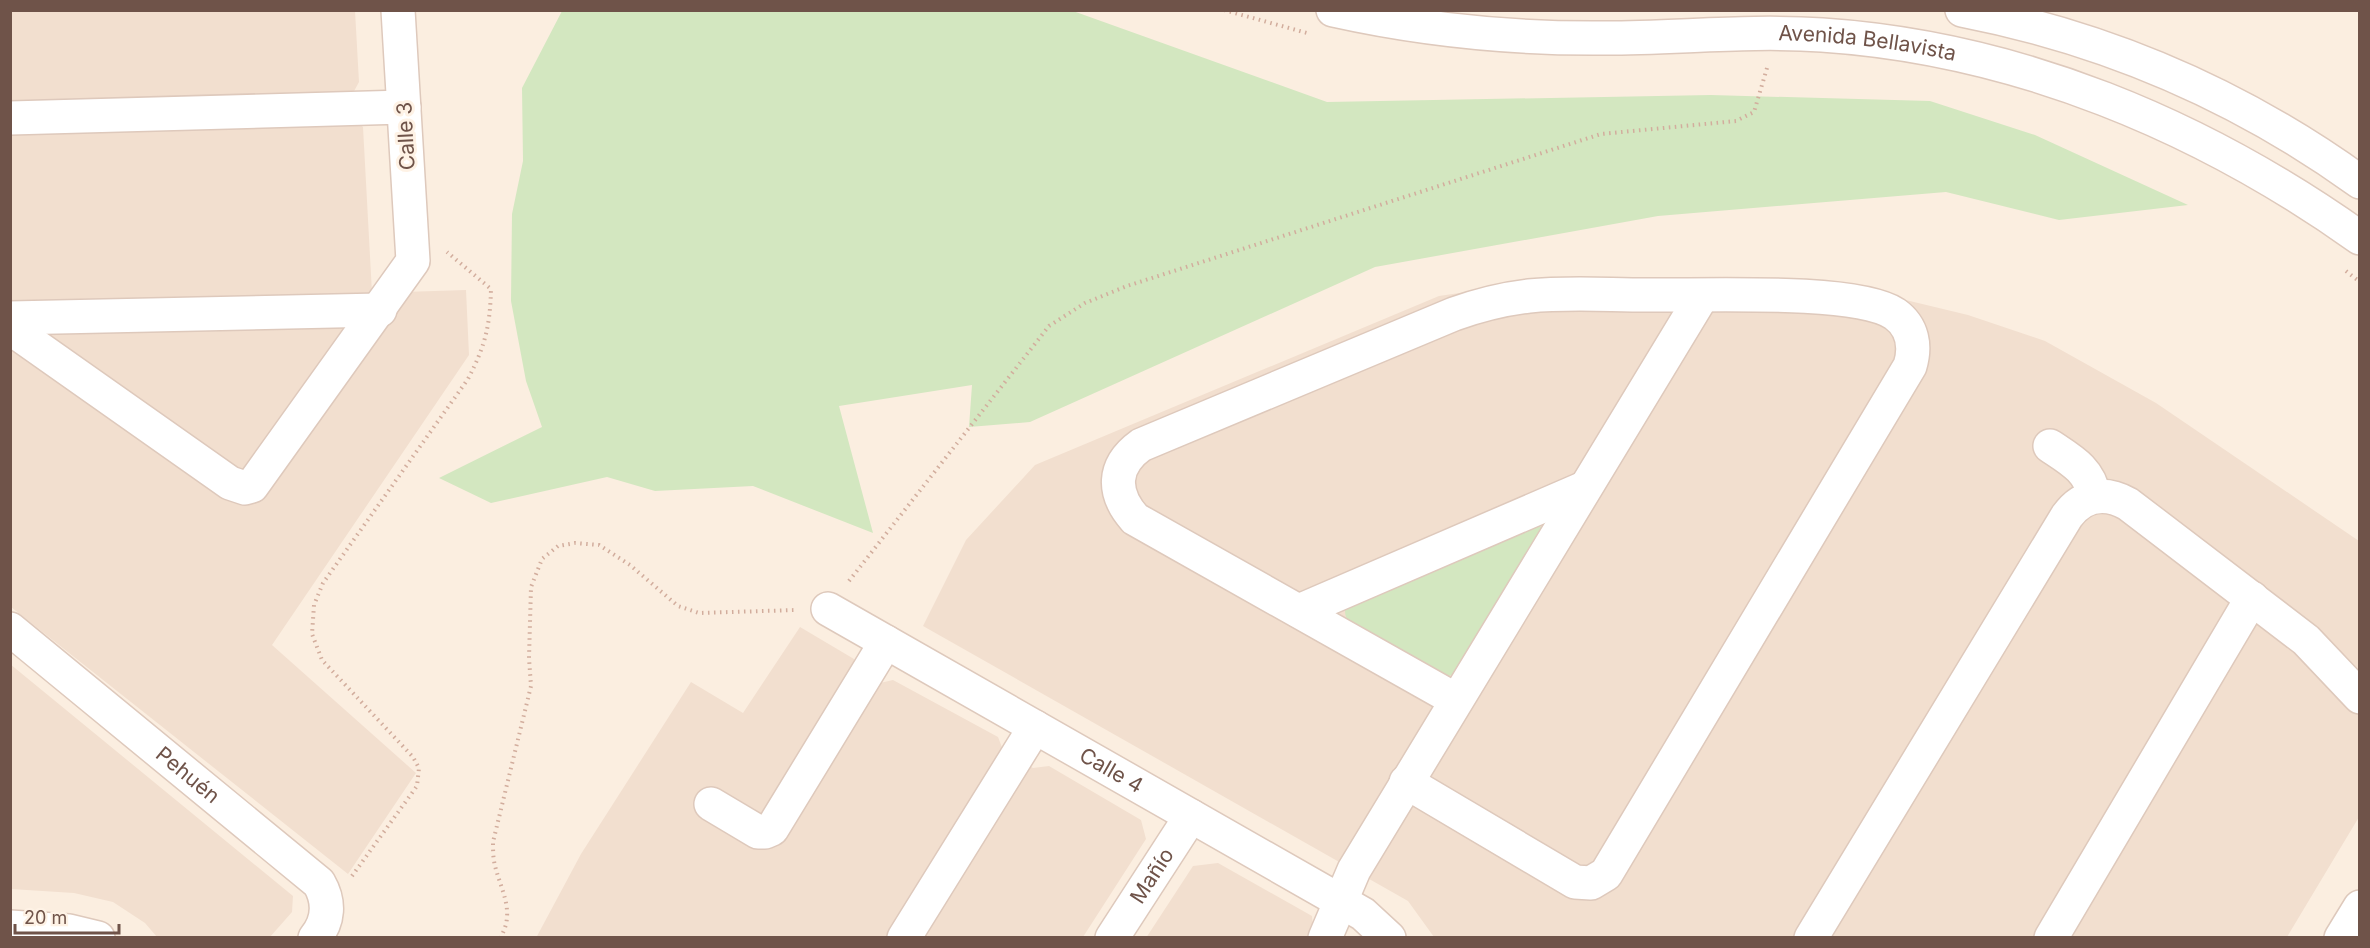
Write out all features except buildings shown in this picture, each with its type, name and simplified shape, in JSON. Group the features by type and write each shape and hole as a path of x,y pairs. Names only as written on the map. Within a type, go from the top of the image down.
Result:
{"street":[{"name":"Calle 3","path":"380,310 413,261 398,10"},
{"path":"1962,10 2070,37 2189,81 2286,132 2360,182"},
{"name":"Avenida Bellavista","path":"1323,23 1432,29 1495,36 1607,38 1820,35 1916,45 1985,60 2053,79 2119,104 2188,135 2286,189 2360,238"},
{"path":"10,117 404,107"},
{"path":"1406,782 1575,882 1591,883 1606,874 1910,366 1914,343 1904,322 1883,309 1842,299 1531,296 1479,305 1141,445 1129,454 1120,473 1119,495 1125,508 1135,519 1455,700"},
{"path":"1325,938 1354,870 1582,489 1702,296"},
{"path":"10,318 380,310"},
{"path":"10,328 230,483 244,488 252,486 258,480 380,310"},
{"path":"2050,446 2083,470 2089,478 2094,496"},
{"path":"1299,611 1582,489"},
{"path":"1811,938 2067,516 2074,507 2094,496 2106,495 2128,504 2306,640 2360,697"},
{"path":"2051,938 2252,598"},
{"name":"Calle 4","path":"828,609 1363,914 1389,938"},
{"name":"Pehuén","path":"10,629 309,874 323,891 327,907"},
{"path":"711,804 758,832 772,829 886,642"},
{"path":"904,938 1035,727"},
{"name":"Mañío","path":"1112,938 1191,816"},
{"path":"315,938 323,925 327,907"},
{"path":"2341,938 2360,907"},
{"path":"10,927 69,931 98,938"}],"path":[{"path":"1224,10 1323,23"},
{"path":"500,938 506,928 508,912 494,861 493,842 531,686 529,658 531,587 542,559 558,546 575,543 599,545 630,565 678,606 699,613 828,609 1049,326 1085,303 1126,286 1601,134 1736,121 1754,112 1768,61"},
{"path":"327,907 410,796 419,777 419,768 413,757 321,660 312,634 314,605 323,583 468,379 483,350 490,318 491,289 411,221"},
{"path":"2338,265 2360,282"}],"shaded area":[{"path":"10,11 355,11 359,82 353,93 355,119 363,127 372,293 466,290 469,355 272,645 416,773 348,874 11,607"},
{"path":"1514,285 1889,296 1968,315 2045,341 2156,403 2359,541 2359,817 2287,937 1434,937 1408,901 923,626 966,540 1035,465 1439,296"},
{"path":"800,627 854,659 855,668 880,683 893,680 998,737 1003,750 1033,768 1049,766 1141,820 1146,839 1083,937 536,938 581,854 691,682 743,713"},
{"path":"10,664 293,896 292,912 270,937 157,937 145,923 113,902 74,893 11,889"},
{"path":"1218,863 1312,916 1313,927 1331,938 1146,938 1193,866"}],"green space":[{"path":"562,11 1073,11 1327,102 1711,95 1930,101 2035,135 2188,205 2059,220 1946,192 1658,216 1375,267 1030,422 969,427 972,385 839,406 873,533 753,486 655,491 607,477 491,503 439,478 542,427 526,381 511,301 512,214 523,161 522,88"},
{"path":"1535,524 1543,528 1457,674 1439,675 1350,623 1347,619 1346,605"}]}
